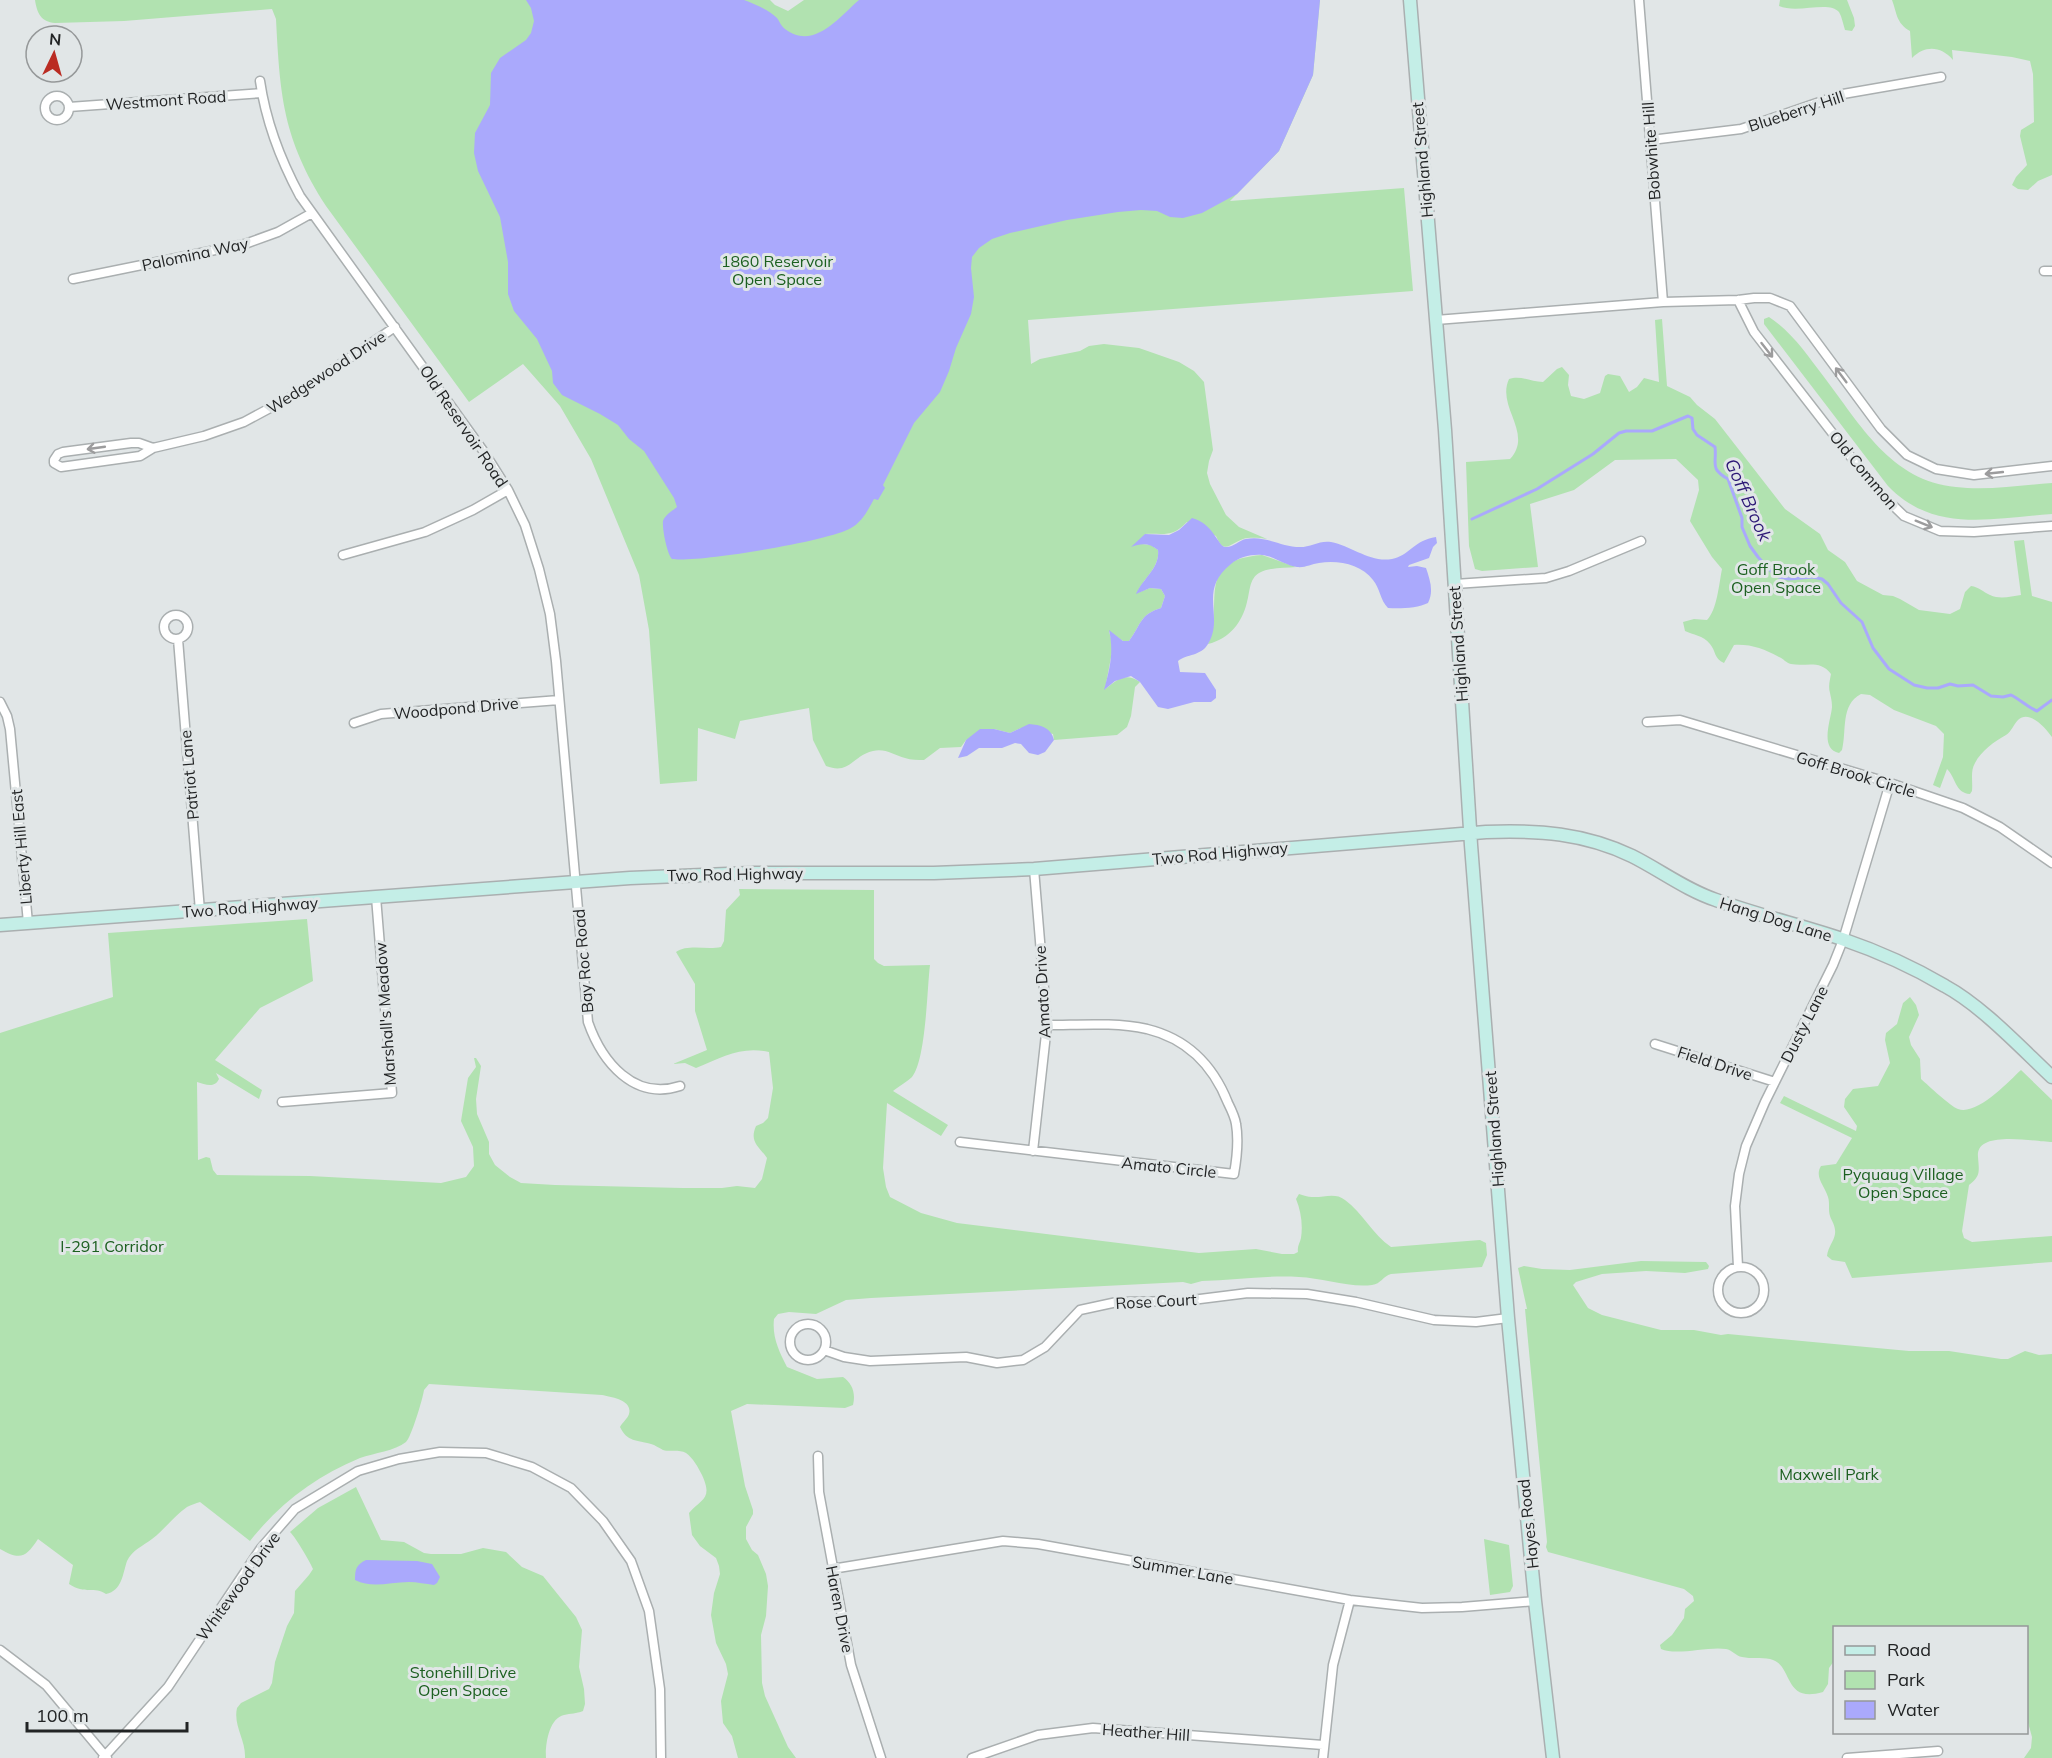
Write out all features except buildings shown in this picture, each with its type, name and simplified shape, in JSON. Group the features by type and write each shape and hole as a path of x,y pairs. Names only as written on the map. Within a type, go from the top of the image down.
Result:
{"street":[{"name":"Highland Street","path":"1410,0 1436,320 1470,833 1506,1289"},
{"name":"Bobwhite Hill","path":"1639,0 1663,302"},
{"name":"Blueberry Hill","path":"1651,140 1741,129 1843,94 1941,77"},
{"name":"Old Reservoir Road","path":"260,81 273,138 300,196 484,452 508,490 525,525 545,591 553,635 576,882"},
{"name":"Westmont Road","path":"69,107 262,93"},
{"name":"Palomina Way","path":"73,279 245,244 278,232 312,213"},
{"path":"1436,320 1663,302 1770,298 1790,306 1881,429 1907,455 1936,469 1974,475 2052,466"},
{"name":"Old Common","path":"1738,300 1754,332 1875,488 1904,516 1940,531 1974,532 2052,526"},
{"name":"Wedgewood Drive","path":"153,448 131,443 58,454 54,459 57,466 66,467 140,456 153,448 204,436 263,413 315,382 395,327"},
{"path":"342,555 425,532 508,490"},
{"path":"1455,584 1546,578 1641,542"},
{"name":"Patriot Lane","path":"178,639 200,911"},
{"name":"Woodpond Drive","path":"354,723 381,714 560,700"},
{"name":"Liberty Hill East","path":"0,702 10,729 28,923"},
{"name":"Goff Brook Circle","path":"1647,722 1680,720 1890,783 1963,808 2000,827 2052,863"},
{"name":"Dusty Lane","path":"1738,1267 1735,1206 1739,1174 1753,1126 1833,966 1843,940 1890,783"},
{"name":"Hang Dog Lane","path":"1470,833 1528,831 1567,835 1599,843 1632,856 1672,880 1714,900 1843,940 1896,961 1947,987 1989,1019 2052,1077"},
{"name":"Two Rod Highway","path":"0,925 576,882 741,873 934,873 1034,869 1470,833"},
{"name":"Amato Drive","path":"1033,1152 1047,1025 1034,869"},
{"name":"Bay Roc Road","path":"576,882 586,1009 592,1034 606,1058 626,1077 659,1091 680,1086"},
{"name":"Marshall's Meadow","path":"282,1102 392,1093 376,897"},
{"name":"Amato Circle","path":"960,1142 1234,1174 1238,1151 1236,1122 1221,1087 1205,1061 1178,1041 1148,1029 1115,1024 1047,1025"},
{"name":"Field Drive","path":"1656,1044 1775,1082"},
{"path":"1738,1267 1747,1267 1755,1272 1761,1278 1764,1287 1759,1304 1743,1313 1726,1308 1720,1301 1718,1292 1718,1283 1722,1275 1729,1269 1738,1267"},
{"name":"Hayes Road","path":"1506,1289 1535,1602 1553,1758"},
{"name":"Rose Court","path":"824,1350 870,1361 966,1357 997,1363 1023,1360 1045,1347 1080,1310 1117,1302 1184,1301 1248,1293 1307,1294 1434,1320 1476,1322 1508,1318"},
{"name":"Rose Court","path":"805,1324 816,1326 826,1339 824,1350 811,1359 800,1358 791,1345 792,1334 805,1324"},
{"name":"Whitewood Drive","path":"105,1758 168,1687 261,1548 296,1509 358,1471 399,1459 440,1452 486,1453 532,1467 571,1488 603,1521 631,1561 649,1611 660,1689 661,1758"},
{"name":"Haren Drive","path":"818,1456 819,1492 851,1665 881,1758"},
{"name":"Summer Lane","path":"832,1569 1003,1541 1038,1544 1350,1600 1422,1608 1535,1602"},
{"path":"1323,1758 1334,1665 1350,1600"},
{"path":"0,1650 46,1684 105,1758"},
{"name":"Heather Hill","path":"972,1758 1038,1735 1093,1728 1323,1745"},
{"path":"1847,1758 1938,1751"}],"green space":[{"name":"1860 Reservoir Open Space","path":"35,0 770,0 788,11 804,0 1320,0 1313,75 1279,151 1230,201 1404,188 1413,291 1028,320 1031,364 1040,359 1104,344 1139,348 1179,362 1194,371 1204,382 1213,450 1207,473 1210,484 1226,515 1239,527 1267,539 1246,538 1224,547 1216,536 1187,522 1172,533 1145,534 1142,544 1151,545 1158,550 1158,556 1154,568 1137,593 1150,588 1161,589 1165,596 1161,608 1145,617 1129,641 1123,641 1109,631 1113,647 1105,689 1125,677 1140,682 1135,687 1127,727 1117,735 1054,740 1053,734 1021,728 1010,733 994,729 966,740 961,747 940,748 924,760 910,759 877,750 866,753 846,767 834,768 826,766 813,740 809,708 740,721 735,739 698,728 697,781 660,784 649,630 639,575 591,459 560,406 523,364 469,402 326,206 292,138 282,94 276,19 272,9 124,21 55,23 46,21 40,16"},
{"path":"1780,0 1847,0 1855,26 1852,31 1845,30 1839,12 1834,9 1828,7 1787,8 1779,6"},
{"path":"1892,0 2052,0 2052,175 2038,181 2028,190 2018,189 2012,185 2027,165 2020,136 2021,130 2034,122 2033,74 2030,61 1952,50 1953,60 1943,52 1933,49 1922,51 1912,58 1910,31 1899,21"},
{"path":"1769,317 1799,344 1864,431 1895,462 1913,474 1933,482 1956,487 1992,488 2052,483 2052,514 1965,520 1925,511 1906,501 1888,486 1764,324 1764,319"},
{"name":"Goff Brook Open Space","path":"1662,319 1667,386 1690,397 1715,419 1785,509 1820,534 1828,550 1845,562 1857,581 1883,595 1900,599 1919,610 1950,614 1960,609 1965,592 1971,586 1998,597 2021,595 2014,541 2024,540 2032,596 2052,602 2052,737 2037,721 2023,717 2008,733 1981,754 1973,766 1970,794 1961,791 1947,769 1940,788 1933,785 1943,757 1944,734 1936,726 1894,710 1870,695 1861,694 1854,699 1847,712 1842,750 1839,753 1833,750 1828,740 1832,701 1829,688 1831,674 1827,669 1817,665 1791,664 1763,649 1740,645 1734,645 1724,663 1718,659 1707,641 1685,631 1683,622 1694,619 1707,620 1710,616 1717,596 1722,569 1690,521 1699,490 1698,480 1676,459 1615,460 1574,490 1530,504 1538,567 1482,571 1475,569 1469,546 1466,462 1510,459 1516,449 1517,430 1507,400 1506,389 1509,379 1543,382 1562,367 1569,375 1568,385 1571,396 1584,399 1600,393 1605,376 1608,374 1620,376 1629,392 1637,387 1644,378 1659,382 1655,320"},
{"path":"1262,555 1296,567 1278,568 1259,573 1252,582 1245,610 1234,629 1216,642 1208,644 1219,575 1227,565 1241,559"},
{"name":"I-291 Corridor","path":"739,889 874,890 874,959 884,966 930,965 923,1040 917,1068 912,1077 893,1091 948,1125 941,1136 887,1103 883,1168 890,1197 921,1213 957,1223 1199,1253 1256,1249 1294,1254 1298,1252 1302,1233 1296,1199 1299,1194 1312,1197 1333,1196 1351,1205 1391,1247 1480,1240 1486,1243 1487,1255 1482,1267 1391,1274 1378,1283 1363,1286 1299,1277 1263,1277 1202,1281 1191,1284 1183,1282 871,1298 846,1300 816,1314 789,1312 778,1314 774,1319 775,1338 787,1367 817,1379 843,1377 849,1382 854,1392 853,1405 845,1408 747,1404 731,1411 745,1486 753,1510 746,1527 746,1539 758,1555 768,1586 766,1616 761,1635 762,1683 765,1696 788,1747 796,1758 738,1758 732,1736 723,1723 721,1701 728,1674 716,1643 711,1615 720,1574 719,1566 716,1558 700,1546 692,1535 689,1513 706,1494 705,1483 697,1466 686,1453 663,1450 652,1444 633,1440 626,1435 620,1427 628,1416 628,1405 611,1397 429,1384 424,1390 406,1442 390,1450 360,1458 328,1473 286,1503 250,1541 200,1502 187,1507 132,1554 127,1561 119,1585 106,1594 80,1589 69,1584 73,1565 38,1539 30,1550 22,1555 13,1555 0,1549 0,1033 113,997 108,933 307,919 313,981 260,1008 215,1060 262,1090 259,1099 216,1073 219,1079 215,1084 197,1082 198,1160 210,1158 217,1175 310,1176 441,1183 466,1177 474,1166 473,1147 461,1121 468,1078 476,1067 474,1058 476,1058 481,1066 476,1099 477,1114 489,1142 489,1154 495,1165 521,1183 755,1188 762,1179 767,1158 754,1140 754,1131 756,1126 768,1118 773,1088 769,1052 750,1050 696,1068 685,1063 673,1064 707,1050 695,1011 695,984 676,952 686,948 721,947 724,941 726,910 740,895"},
{"name":"Pyquaug Village Open Space","path":"1910,997 1919,1015 1909,1037 1920,1059 1921,1079 1950,1104 1958,1109 1966,1110 1983,1103 2021,1070 2052,1100 2052,1142 2020,1139 1996,1140 1980,1148 1978,1173 1976,1179 1969,1185 1962,1231 1964,1238 1972,1242 2052,1236 2052,1262 1852,1278 1845,1262 1832,1260 1827,1256 1835,1231 1829,1214 1828,1197 1819,1178 1819,1170 1821,1166 1836,1164 1852,1138 1780,1103 1784,1096 1856,1131 1857,1126 1844,1107 1845,1099 1853,1089 1878,1086 1890,1063 1885,1040 1886,1033 1897,1024 1903,1003"},
{"name":"Maxwell Park","path":"1641,1261 1706,1262 1708,1269 1685,1273 1646,1271 1602,1274 1573,1285 1588,1308 1602,1315 1661,1330 1694,1330 1721,1335 1909,1351 1949,1351 2001,1359 2008,1359 2025,1351 2039,1355 2052,1354 2052,1758 2024,1758 2031,1748 2032,1737 2028,1723 2028,1626 1833,1626 1833,1662 1829,1668 1828,1684 1823,1692 1801,1693 1790,1682 1783,1668 1770,1659 1742,1657 1726,1649 1675,1652 1661,1649 1660,1645 1672,1635 1684,1618 1685,1609 1694,1601 1693,1596 1684,1589 1548,1552 1525,1309 1527,1309 1518,1268 1524,1266 1570,1270"},
{"name":"Stonehill Drive Open Space","path":"356,1487 381,1540 404,1542 424,1553 431,1554 461,1554 483,1548 506,1552 522,1567 543,1576 576,1617 582,1630 579,1667 585,1704 583,1711 559,1717 551,1726 547,1739 546,1758 245,1758 236,1715 237,1708 241,1703 269,1689 275,1662 287,1626 294,1613 295,1591 313,1569 290,1532 318,1508"},
{"path":"1484,1539 1509,1545 1513,1586 1510,1592 1490,1595"}],"water":[{"name":"1860 Reservoir Open Space","path":"526,0 744,0 770,12 785,29 796,35 806,36 825,29 859,0 1320,0 1313,75 1279,151 1237,194 1202,213 1183,218 1170,217 1157,211 1118,212 1067,220 1010,233 992,239 979,248 972,257 974,297 971,314 940,392 914,423 883,485 885,488 878,500 874,499 858,522 851,528 838,533 792,545 708,558 672,559 668,552 663,521 677,507 674,498 644,451 629,439 618,425 562,395 553,383 552,371 537,339 514,311 508,294 508,262 500,217 478,171 474,153 475,133 490,105 491,73 500,58 526,40 531,33 534,21 531,8"},
{"path":"1192,518 1205,524 1225,547 1253,538 1300,547 1331,542 1384,560 1403,555 1422,541 1436,537 1437,543 1429,558 1408,567 1426,568 1431,586 1430,599 1428,603 1419,606 1388,608 1373,580 1362,570 1349,564 1334,562 1297,567 1266,556 1246,556 1231,564 1215,584 1214,623 1208,644 1202,651 1178,661 1180,672 1205,673 1216,690 1216,698 1211,702 1194,702 1168,709 1158,707 1140,682 1131,676 1115,681 1104,690 1111,660 1109,630 1123,641 1129,641 1145,617 1161,608 1165,596 1161,589 1150,588 1136,594 1154,568 1158,550 1145,544 1131,547 1145,534 1169,535 1179,530"},
{"path":"1029,724 1044,728 1053,736 1054,740 1045,752 1038,755 1029,753 1021,744 1015,743 1002,748 979,748 967,756 958,758 966,740 980,729 994,729 1010,733"},
{"path":"366,1560 417,1561 432,1564 440,1577 434,1585 412,1582 375,1585 362,1583 355,1580 356,1570"}],"waterway":[{"name":"Goff Brook","path":"1472,519 1537,489 1593,454 1619,433 1652,431 1688,416 1692,418 1693,429 1697,435 1715,447 1716,469 1728,479 1742,518 1742,527 1750,546 1758,557 1779,577 1789,579 1813,577 1822,579 1828,584 1841,603 1862,622 1873,648 1889,669 1914,685 1927,688 1938,688 1950,684 1973,685 1991,696 2011,695 2037,711 2052,700"}]}
